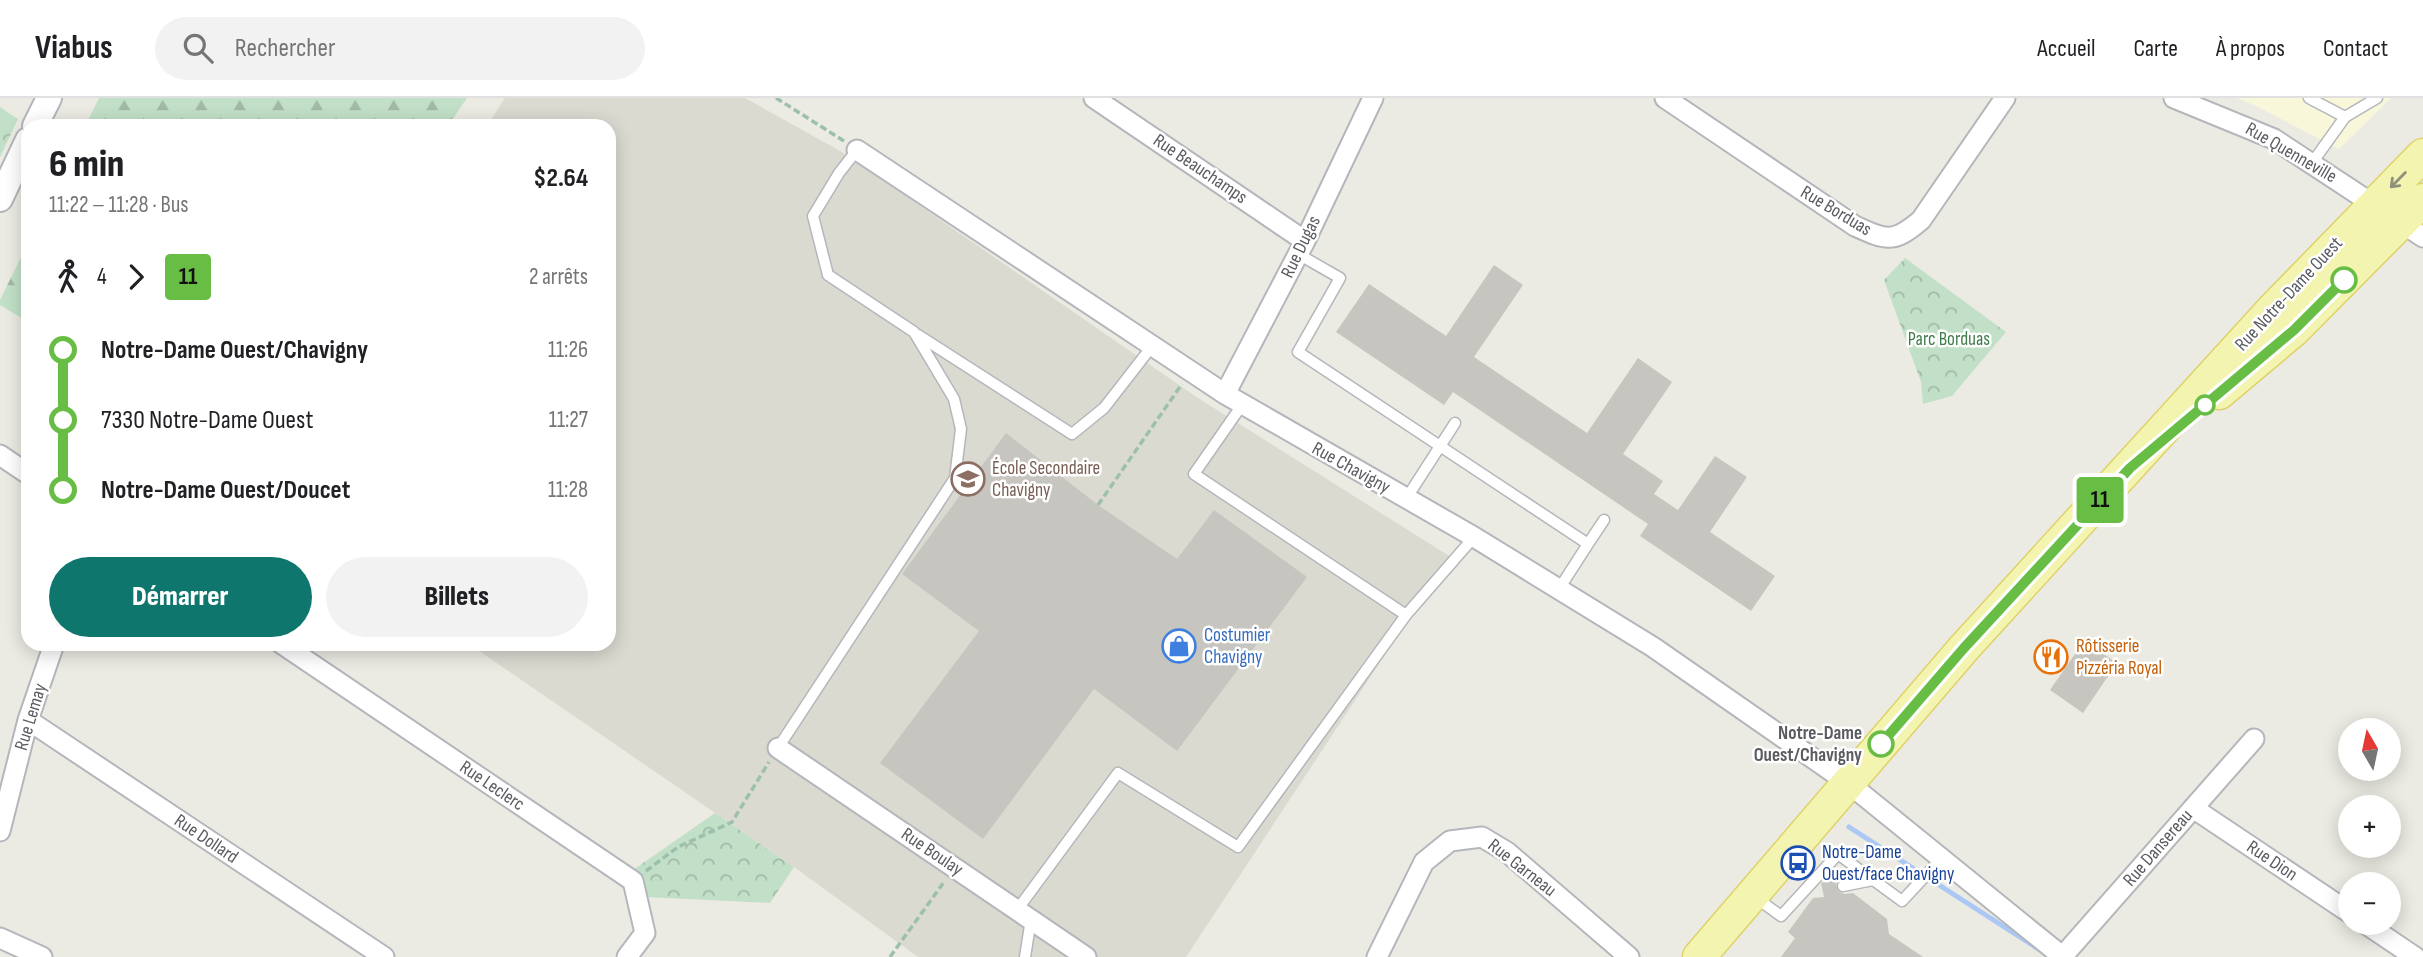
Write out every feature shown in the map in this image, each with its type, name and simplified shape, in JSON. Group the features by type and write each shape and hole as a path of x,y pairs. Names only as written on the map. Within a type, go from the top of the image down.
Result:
{"main road":[{"name":"Rue Notre-Dame Ouest","path":"1699,957 1964,648 2272,310 2423,155"},
{"name":"Rue Notre-Dame Ouest","path":"2130,468 2412,230 2423,200"}],"street":[{"path":"38,119 49,98"},
{"name":"Rue Beauchamps","path":"1094,98 1302,247"},
{"name":"Rue Dugas","path":"1234,400 1302,247 1373,98"},
{"name":"Rue Borduas","path":"1665,98 1854,226 1883,239 1905,234 1921,220 2005,98"},
{"name":"Rue Quenneville","path":"2174,98 2265,135 2412,230"},
{"name":"Rue Chavigny","path":"857,149 1234,400 1474,537 1653,647 1847,782 2062,957"},
{"path":"0,199 21,155"},
{"path":"0,455 21,469"},
{"name":"Rue Lemay","path":"0,831 28,720 52,651"},
{"name":"Rue Leclerc","path":"292,651 633,881"},
{"name":"Rue Dollard","path":"28,720 384,957"},
{"name":"Rue Dansereau","path":"2062,957 2254,739"},
{"name":"Rue Boulay","path":"778,748 1086,957"},
{"name":"Rue Dion","path":"2193,808 2338,906"},
{"name":"Rue Garneau","path":"1377,957 1424,862 1450,841 1482,837 1507,852 1629,957"},
{"path":"627,957 645,933 633,881"},
{"path":"2382,935 2415,957"},
{"path":"0,938 42,957"}],"lane":[{"path":"2309,98 2345,117"},
{"path":"2312,163 2345,117 2363,102 2377,98"},
{"path":"857,149 813,216 828,275 914,332 1072,434 1104,408 1153,345"},
{"path":"1302,247 1340,278 1298,352 1588,544"},
{"path":"778,748 955,478 961,429 954,399 914,332"},
{"path":"1234,400 1195,474 1406,615"},
{"path":"1406,499 1455,423"},
{"path":"1559,589 1604,520"},
{"path":"1025,957 1024,915 1118,773 1238,847 1406,615 1474,537"},
{"path":"1752,895 1781,916 1838,854 1902,901 1942,858"},
{"path":"1843,886 1873,880"},
{"path":"1809,886 1822,887"}],"path":[{"path":"776,98 857,149"},
{"path":"1098,505 1191,371"},
{"path":"633,881 678,847 732,822 778,748"},
{"path":"890,957 955,868"}],"shaded area":[{"name":"École Secondaire Chavigny","path":"505,98 745,98 842,152 1198,398 1454,559 1398,635 1186,957 918,957 794,867 479,651 616,651 616,119 492,119"},
{"path":"2237,98 2391,98 2339,149"}],"green space":[{"path":"99,98 467,98 453,119 88,119"},
{"path":"0,107 18,119 0,157"},
{"path":"21,257 21,318 0,305"},
{"name":"Parc Borduas","path":"1905,258 2006,332 1952,396 1923,404 1921,382 1884,280"},
{"path":"715,813 794,867 770,903 646,897 633,870"}],"building":[{"path":"1494,265 1523,285 1474,357 1587,433 1638,358 1672,382 1623,454 1663,481 1654,494 1678,510 1715,456 1747,477 1710,532 1775,576 1751,611 1640,536 1648,524 1453,392 1444,405 1336,332 1369,284 1446,336"},
{"name":"École Secondaire Chavigny","path":"1006,433 1098,505 1177,559 1214,510 1307,577 1177,751 1094,689 983,839 880,763 979,631 902,574"},
{"path":"2084,641 2117,663 2083,713 2050,690"},
{"path":"1840,879 1836,884 1838,891 1844,894 1853,893 1887,919 1889,934 1923,957 1781,957 1795,938 1788,932 1813,898 1824,897 1821,883"}],"waterway":[{"path":"1849,827 2040,950"}],"bus line":[{"name":"11","path":"1881,744 1964,648 2130,468 2294,330 2344,280"}],"place":[{"name":"École Secondaire Chavigny","path":"968,479"},
{"name":"Costumier Chavigny","path":"1179,646"},
{"name":"Rôtisserie Pizzéria Royal","path":"2051,657"},
{"name":"Notre-Dame Ouest/Chavigny","path":"1881,744"},
{"name":"Notre-Dame Ouest/face Chavigny","path":"1798,863"}]}
